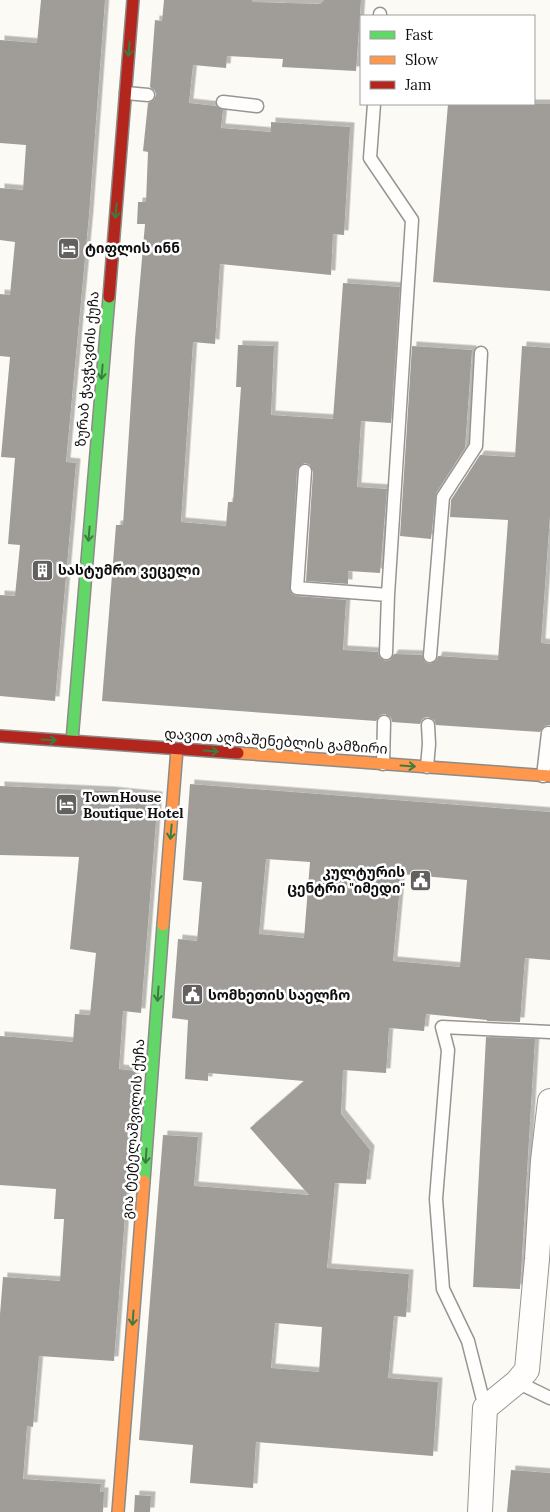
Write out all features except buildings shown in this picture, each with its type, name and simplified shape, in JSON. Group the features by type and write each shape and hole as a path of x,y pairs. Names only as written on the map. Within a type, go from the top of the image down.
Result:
{"street":[{"name":"ზურაბ ჭავჭავძის ქუჩა","path":"72,741 133,0"},
{"name":"დავით აღმაშენებლის გამზირი","path":"0,736 546,776"},
{"name":"გია ტეტელაშვილის ქუჩა","path":"118,1512 177,749"},
{"path":"480,1512 486,1408 517,1382 527,1370 543,1260 543,1160 550,1100"}],"lane":[{"path":"126,93 148,95"},
{"path":"223,102 257,106"},
{"path":"374,105 370,158 412,220 386,653"},
{"path":"430,656 442,497 476,446 481,353"},
{"path":"305,471 297,588 388,595"},
{"path":"383,764 384,722"},
{"path":"427,767 428,725"},
{"path":"546,776 548,733"},
{"path":"486,1408 468,1341 443,1289 436,1199 448,1050 442,1027 550,1032"},
{"path":"517,1382 550,1398"}],"traffic: fast":[{"path":"72,741 109,297"},
{"path":"144,1181 163,925"}],"traffic: slow":[{"path":"163,925 177,749"},
{"path":"238,753 550,776"},
{"path":"118,1512 144,1181"}],"traffic: jam":[{"path":"109,297 133,0"},
{"path":"0,736 238,753"}],"place":[{"name":"ტიფლის ინნ","path":"69,248"},
{"name":"სასტუმრო ვეცელი","path":"42,570"},
{"name":"TownHouse Boutique Hotel","path":"67,805"},
{"name":"კულტურის ცენტრი \"იმედი\"","path":"421,880"},
{"name":"სომხეთის საელჩო","path":"192,995"}]}
